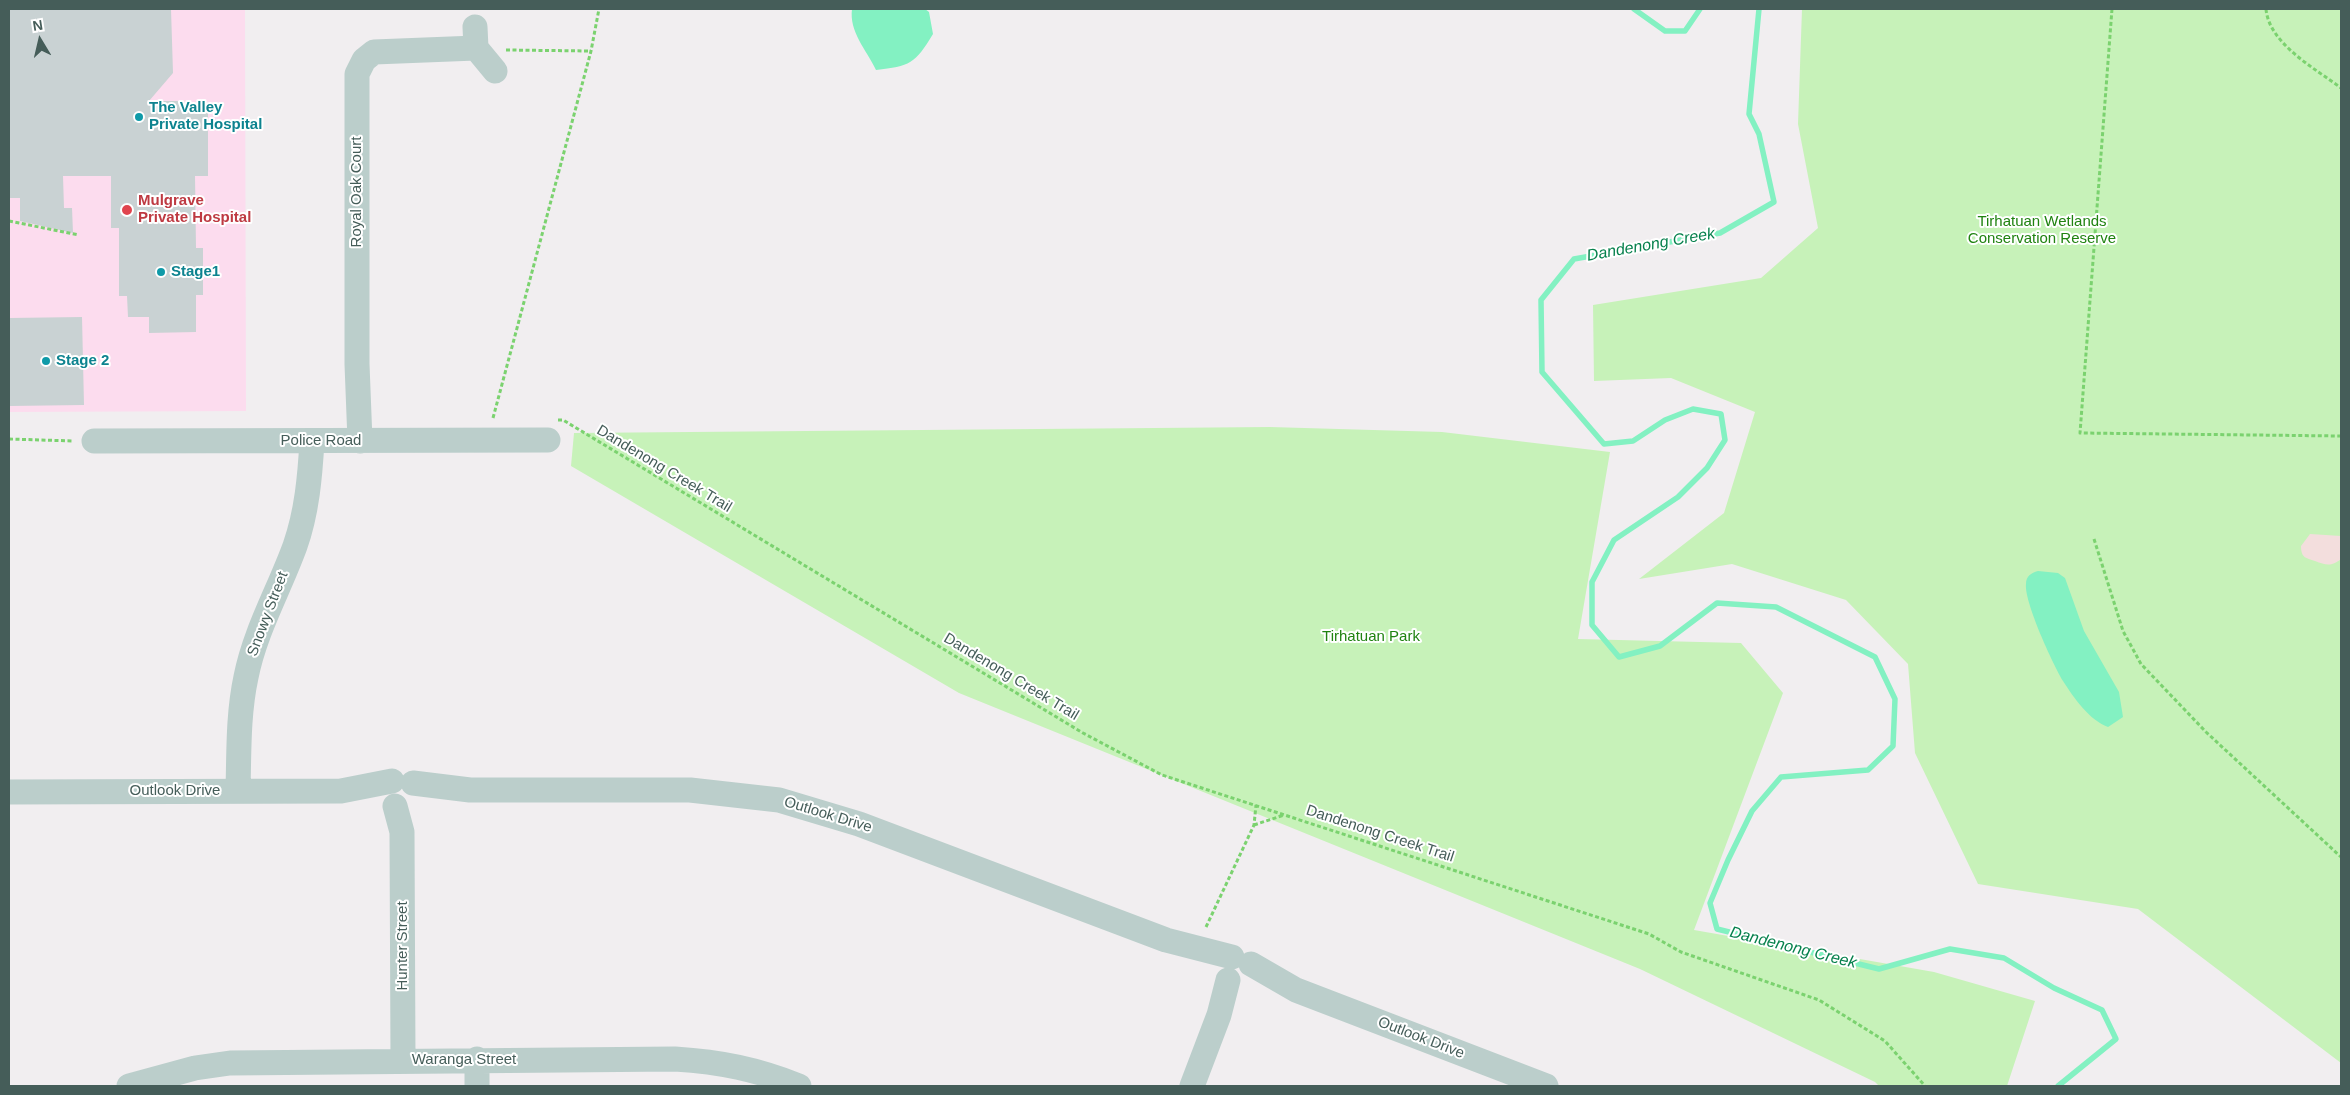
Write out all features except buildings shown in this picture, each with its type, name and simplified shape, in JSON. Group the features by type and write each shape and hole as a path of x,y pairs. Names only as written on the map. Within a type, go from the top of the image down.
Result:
{"street":[{"name":"Royal Oak Court","path":"360,440 357,364 357,74 364,60 374,52 475,37 499,60"},
{"name":"Police Road","path":"94,441 360,440 551,430"},
{"name":"Snowy Street","path":"238,791 240,733 246,678 268,607 295,545 310,483 312,441"},
{"name":"Outlook Drive","path":"9,792 342,791 403,796 470,790 690,790 779,800 859,824 1166,940 1236,974 1296,990 1546,1086"},
{"name":"Hunter Street","path":"403,796 403,1060"},
{"path":"1192,1086 1236,974"},
{"name":"Waranga Street","path":"131,1086 195,1068 230,1063 477,1059 703,1061 728,1064 765,1073 798,1086"},
{"path":"477,1059 477,1086"}],"path":[{"path":"500,419 492,419 498,406 591,52 599,9"},
{"path":"2112,9 2080,433 2341,436"},
{"path":"2266,9 2273,27 2293,54 2341,88"},
{"path":"499,60 591,52"},
{"path":"9,221 79,235"},
{"name":"Dandenong Creek Trail","path":"551,430 562,420 1084,734 1162,775 1649,934 1681,952 1819,1000 1885,1041 1925,1086"},
{"path":"9,439 94,441"},
{"path":"2094,539 2123,631 2141,664 2206,732 2341,857"},
{"path":"1206,927 1254,825 1256,805"},
{"path":"1254,825 1285,815"}],"shaded area":[{"name":"Mulgrave Private Hospital","path":"9,9 245,9 246,411 9,412"},
{"path":"852,9 925,9 929,12 933,34 921,52 910,62 897,67 876,70 856,33 853,25"},
{"path":"2038,571 2058,573 2065,578 2084,631 2119,692 2123,717 2108,727 2088,714 2077,701 2063,681 2046,648 2034,618 2026,584 2028,577"}],"green space":[{"name":"Tirhatuan Wetlands Conservation Reserve","path":"1802,9 2341,9 2341,1063 2138,909 1978,884 1915,753 1908,664 1846,600 1732,564 1639,579 1724,513 1755,412 1671,378 1594,381 1593,305 1761,278 1818,228 1798,124"},
{"name":"Tirhatuan Park","path":"1270,427 1442,432 1610,452 1578,639 1741,643 1783,693 1694,930 1934,972 2035,1001 2007,1086 1879,1086 1875,1082 1640,969 959,693 571,466 574,433"}],"sand":[{"path":"2310,534 2341,536 2341,559 2334,563 2322,564 2305,557 2301,546"}],"waterway":[{"name":"Dandenong Creek","path":"1634,9 1665,31 1685,31 1700,9"},
{"name":"Dandenong Creek","path":"1759,9 1749,114 1759,134 1774,202 1720,233 1574,259 1541,300 1542,372 1604,444 1633,441 1665,420 1693,409 1721,414 1725,440 1707,468 1678,497 1614,540 1592,582 1592,625 1619,657 1660,646 1717,603 1776,607 1875,657 1895,699 1893,746 1868,770 1781,777 1752,811 1728,860 1710,903 1717,929 1879,969 1950,949 2004,958 2054,988 2102,1010 2116,1039 2058,1086"}],"place":[{"name":"The Valley Private Hospital","path":"139,117"},
{"name":"Mulgrave Private Hospital","path":"127,210"},
{"name":"Stage1","path":"161,272"},
{"name":"Stage 2","path":"46,361"}]}
